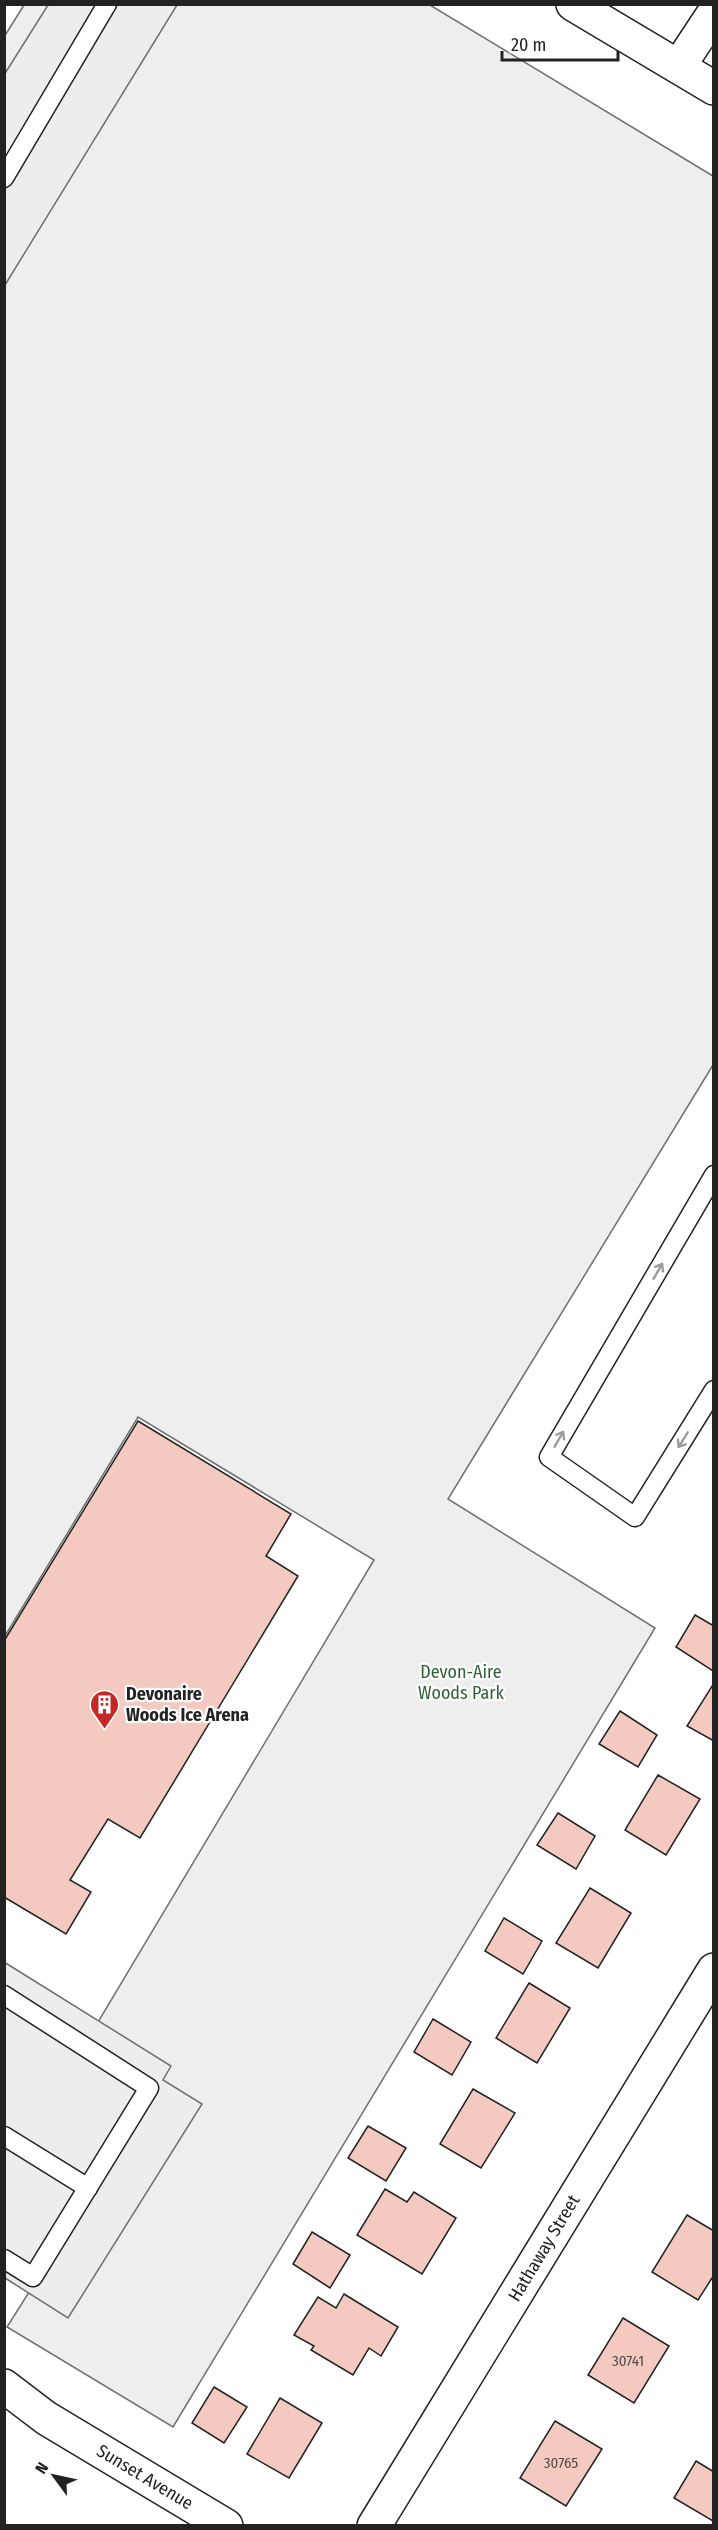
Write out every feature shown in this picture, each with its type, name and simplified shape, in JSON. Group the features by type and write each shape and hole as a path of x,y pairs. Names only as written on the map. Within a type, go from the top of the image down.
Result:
{"street":[{"path":"573,4 714,88"},
{"path":"679,66 714,13"},
{"name":"Hathaway Street","path":"374,2526 714,1970"},
{"name":"Sunset Avenue","path":"4,2386 46,2418 226,2526"}],"lane":[{"path":"4,178 107,4"},
{"path":"714,1175 549,1457 635,1517 714,1390"},
{"path":"4,1995 149,2088 33,2277 4,2259"},
{"path":"4,2136 88,2188"}],"green space":[{"name":"Devon-Aire Woods Park","path":"24,5 430,5 713,176 713,1065 448,1499 655,1628 173,2427 7,2327 163,2080 98,2022 374,1560 138,1417 5,1636 4,37"}],"shaded area":[{"path":"48,5 177,5 5,285 4,75"},
{"path":"4,1962 171,2066 163,2080 202,2104 68,2318 5,2278"}],"building":[{"name":"Devonaire Woods Ice Arena","path":"138,1421 291,1514 266,1556 298,1576 140,1838 108,1819 70,1880 91,1892 66,1934 4,1897 4,1641"},
{"path":"695,1615 714,1626 713,1671 676,1647"},
{"path":"714,1683 714,1741 687,1726"},
{"path":"620,1711 657,1735 638,1767 599,1744"},
{"path":"658,1775 700,1799 666,1855 625,1830"},
{"path":"558,1813 595,1836 576,1869 537,1845"},
{"path":"590,1888 631,1913 598,1968 556,1943"},
{"path":"504,1918 542,1941 523,1974 485,1951"},
{"path":"529,1983 570,2008 537,2063 496,2038"},
{"path":"433,2019 471,2042 452,2075 414,2052"},
{"path":"473,2089 515,2113 481,2168 440,2144"},
{"path":"368,2126 406,2148 386,2181 348,2158"},
{"path":"385,2189 407,2202 414,2192 456,2218 422,2274 357,2235"},
{"path":"687,2215 714,2231 714,2275 698,2300 652,2272"},
{"path":"312,2232 350,2255 330,2288 293,2264"},
{"path":"344,2294 398,2327 381,2356 369,2348 353,2375 311,2350 314,2346 294,2335 318,2297 336,2308"},
{"path":"623,2318 669,2346 634,2403 588,2375"},
{"path":"214,2387 247,2407 224,2443 192,2423"},
{"path":"280,2398 322,2423 289,2478 247,2454"},
{"path":"555,2421 602,2449 566,2506 520,2478"},
{"path":"696,2461 714,2472 713,2521 674,2498"}],"place":[{"name":"Devonaire Woods Ice Arena","path":"105,1730"}]}
